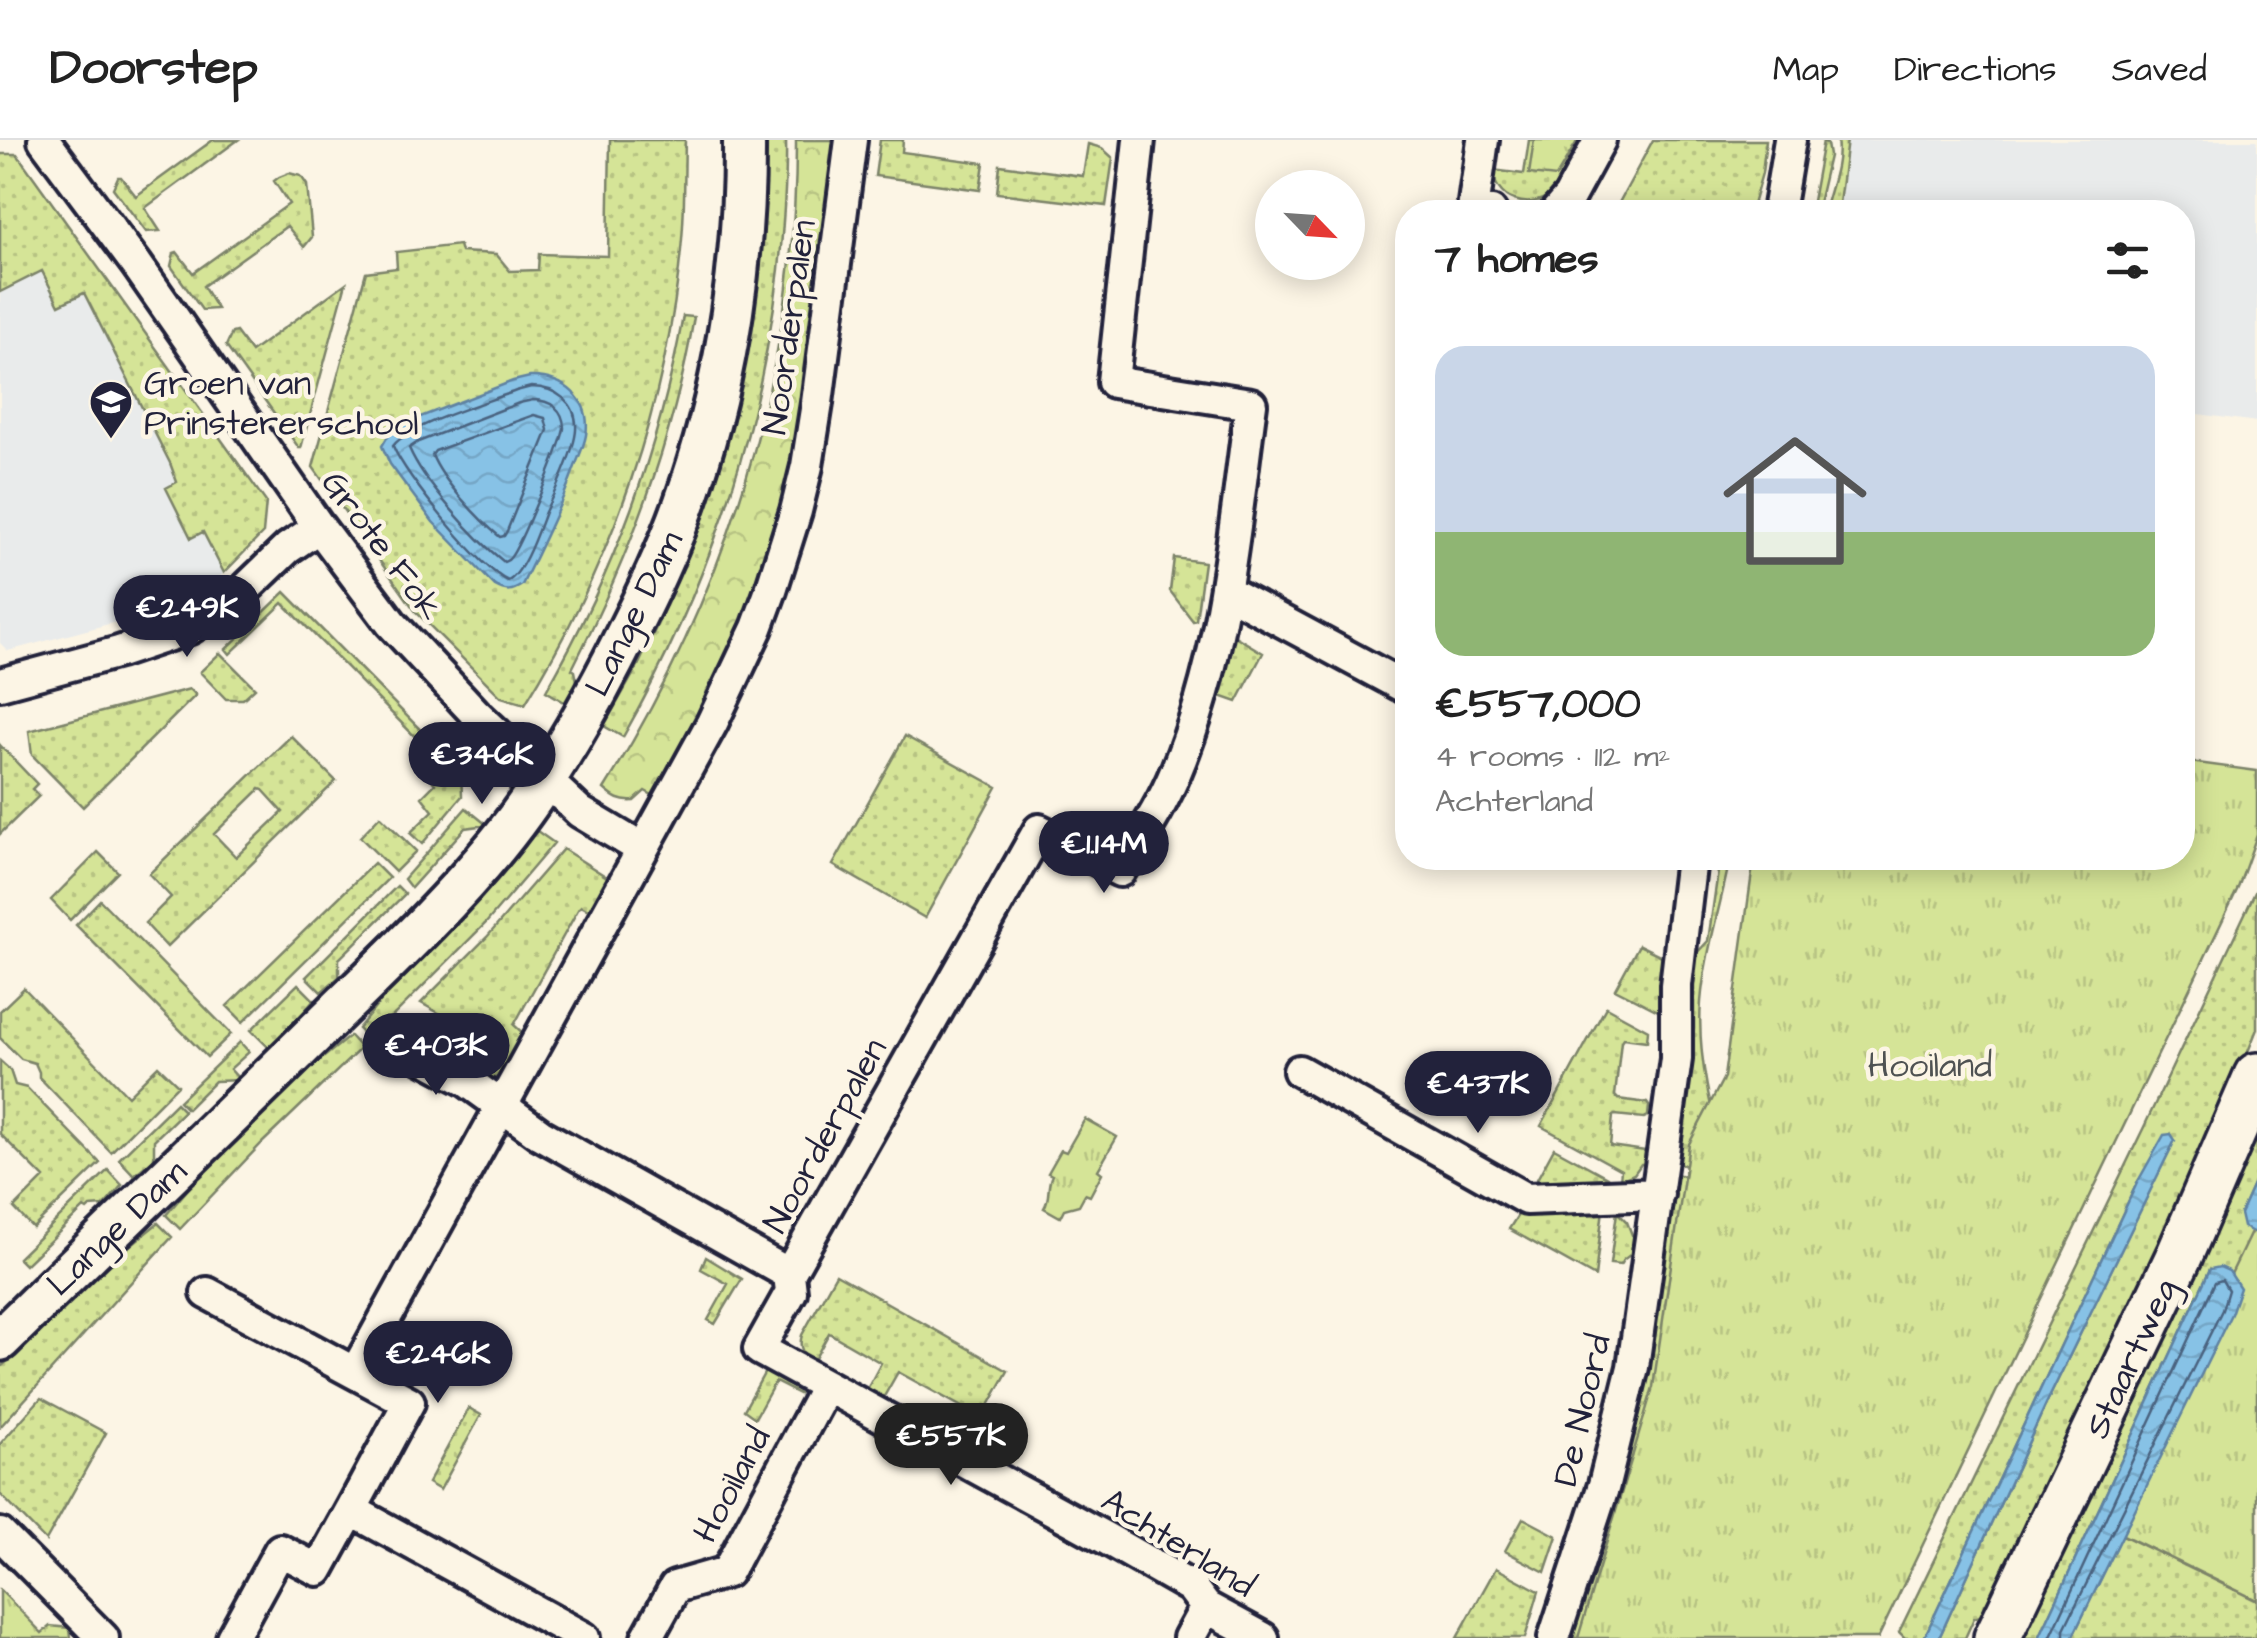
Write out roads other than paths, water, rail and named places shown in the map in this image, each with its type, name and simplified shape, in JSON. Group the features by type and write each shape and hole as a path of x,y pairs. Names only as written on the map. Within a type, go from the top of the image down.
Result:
{"main road":[{"name":"Staartweg","path":"1997,1638 2180,1254 2257,1076"}],"street":[{"name":"Grote Fok","path":"44,140 390,624 546,780"},
{"name":"Lange Dam","path":"0,1340 419,931 497,846 546,780 652,585 693,481 728,339 738,268 744,140"},
{"name":"Noorderpalen","path":"852,140 807,466 771,590 712,723 502,1106 540,1134 789,1274 1039,830 1120,871 1157,810 1190,737 1214,654 1226,592 1251,404 1113,382 1139,140"},
{"path":"1474,200 1482,140"},
{"path":"1567,200 1600,140"},
{"path":"1780,200 1790,140"},
{"path":"0,684 190,628 234,600 288,548 319,527"},
{"path":"1226,592 1395,682"},
{"path":"546,780 580,812 642,849"},
{"name":"De Noord","path":"1554,1638 1604,1485 1634,1367 1676,1059 1676,985 1690,870"},
{"path":"355,1373 502,1106 467,1081 398,1044"},
{"path":"1299,1071 1526,1198 1658,1194"},
{"name":"Achterland","path":"789,1274 790,1292 759,1348 1174,1577 1191,1587 1206,1607 1262,1638"},
{"path":"208,1293 408,1402 318,1570 280,1550 232,1638"},
{"name":"Hooiland","path":"646,1638 675,1587 726,1572 826,1387"},
{"path":"351,1510 584,1638"},
{"path":"0,1534 103,1638"},
{"path":"1190,1638 1206,1607"}],"water":[{"path":"530,377 554,381 573,392 584,411 586,435 562,501 522,585 506,590 495,586 433,522 390,464 382,446 402,424"},
{"path":"2171,1134 2175,1140 2046,1404 1939,1638 1924,1638 2137,1183 2164,1135"},
{"path":"2257,1176 2255,1233 2243,1227 2240,1214"},
{"path":"2220,1267 2229,1271 2240,1288 2231,1314 2072,1638 2039,1638 2210,1269"}],"place":[{"name":"Groen van Prinstererschool","path":"111,440"}]}
